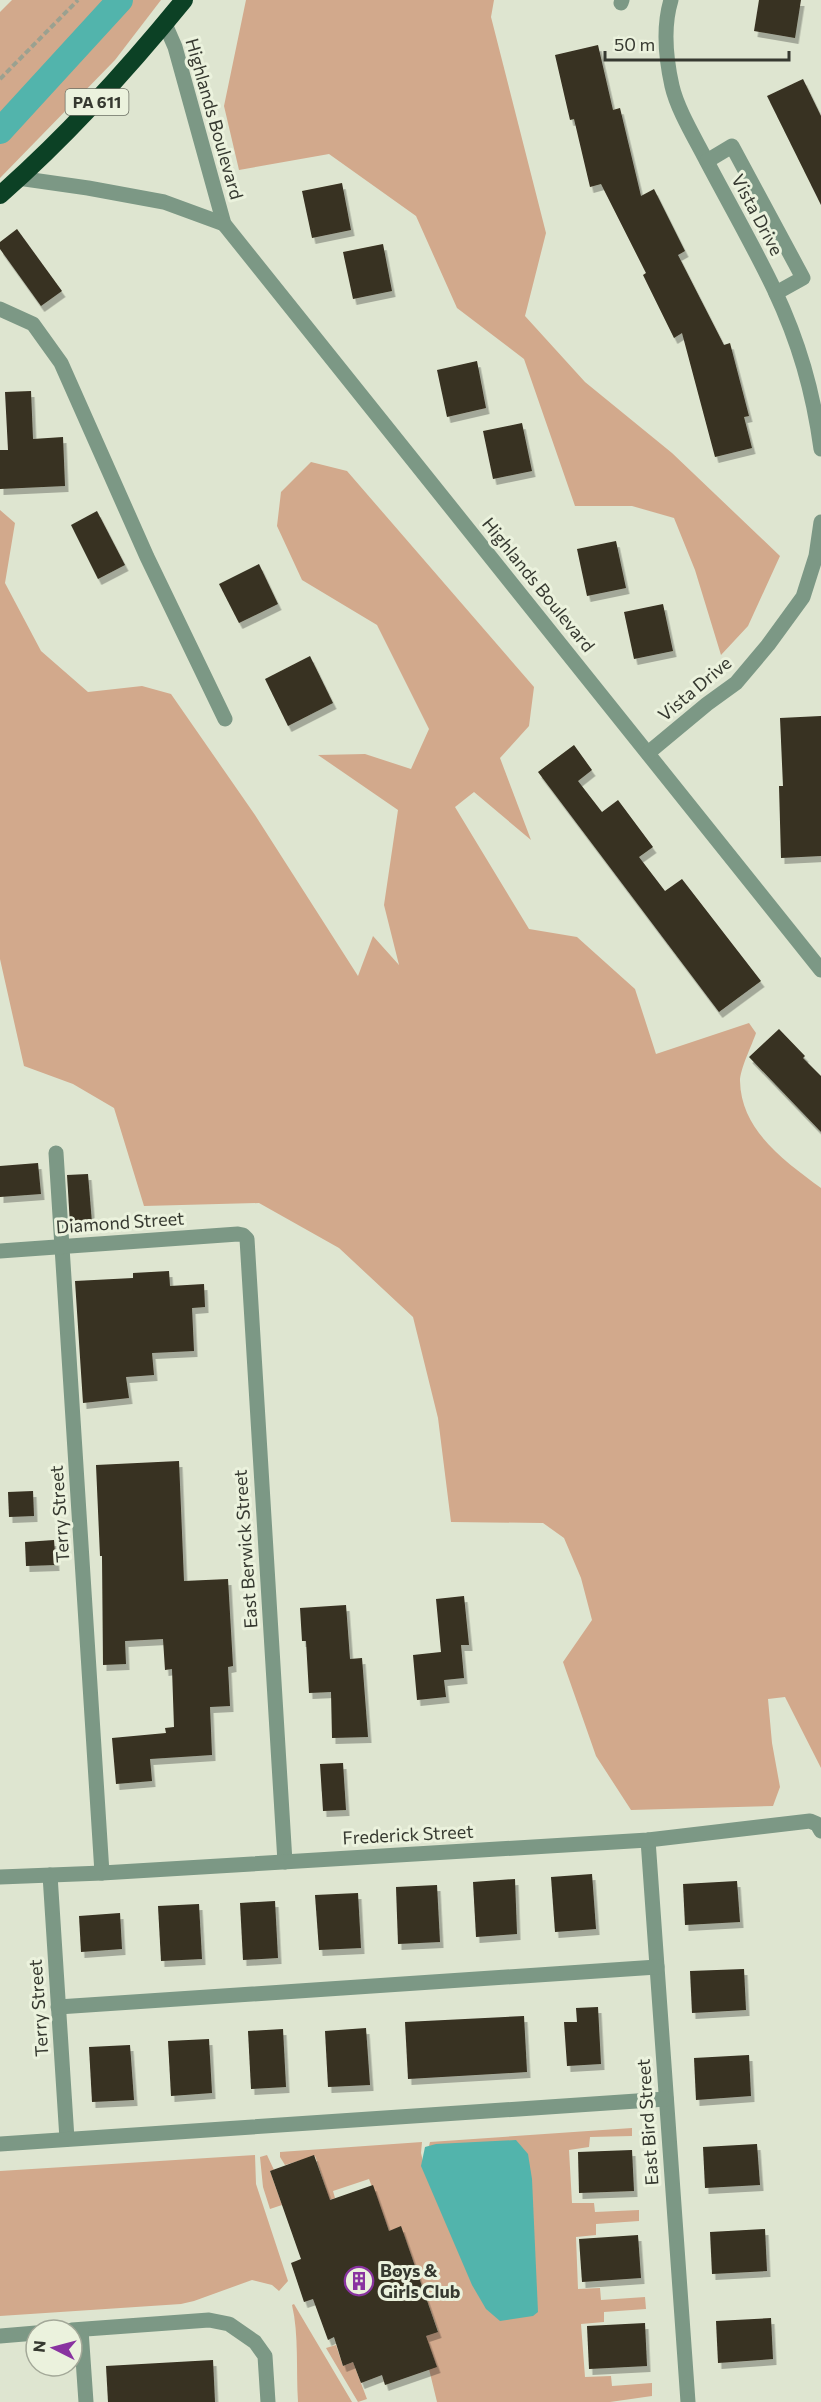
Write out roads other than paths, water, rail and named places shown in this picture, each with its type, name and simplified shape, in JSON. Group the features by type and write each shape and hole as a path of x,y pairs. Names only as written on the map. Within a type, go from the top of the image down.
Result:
{"highway":[{"name":"PA 611","path":"0,195 102,97 184,0"}],"street":[{"name":"Vista Drive","path":"671,0 666,39 672,86 707,161 776,293 801,354 815,381 815,403 821,449"},
{"name":"Highlands Boulevard","path":"165,24 174,47 224,224 821,970"},
{"path":"707,161 732,146 803,278 776,293"},
{"name":"Highlands Boulevard","path":"18,178 98,189 164,202 224,224"},
{"path":"0,309 33,324 61,363 147,557 225,719"},
{"name":"Vista Drive","path":"648,753 736,683 768,645 803,597 816,556 821,522"},
{"name":"Terry Street","path":"56,1153 102,1873"},
{"name":"Diamond Street","path":"0,1251 243,1235"},
{"name":"East Berwick Street","path":"243,1235 247,1239 285,1862"},
{"name":"Frederick Street","path":"0,1877 102,1873 648,1840 810,1821 819,1828"},
{"name":"East Bird Street","path":"648,1840 688,2402"},
{"name":"Terry Street","path":"50,1875 67,2139"},
{"path":"58,2007 657,1967"},
{"path":"0,2144 666,2099"},
{"path":"84,2329 209,2320 230,2324 255,2342 265,2356 268,2402"},
{"path":"0,2336 24,2334"},
{"path":"83,2378 86,2402"}],"water":[{"path":"516,2140 528,2154 532,2179 538,2312 533,2316 500,2321 486,2309 472,2285 421,2166 425,2147 436,2144"}],"waterway":[{"path":"0,131 120,0"}],"place":[{"name":"Boys & Girls Club","path":"359,2281"}]}
